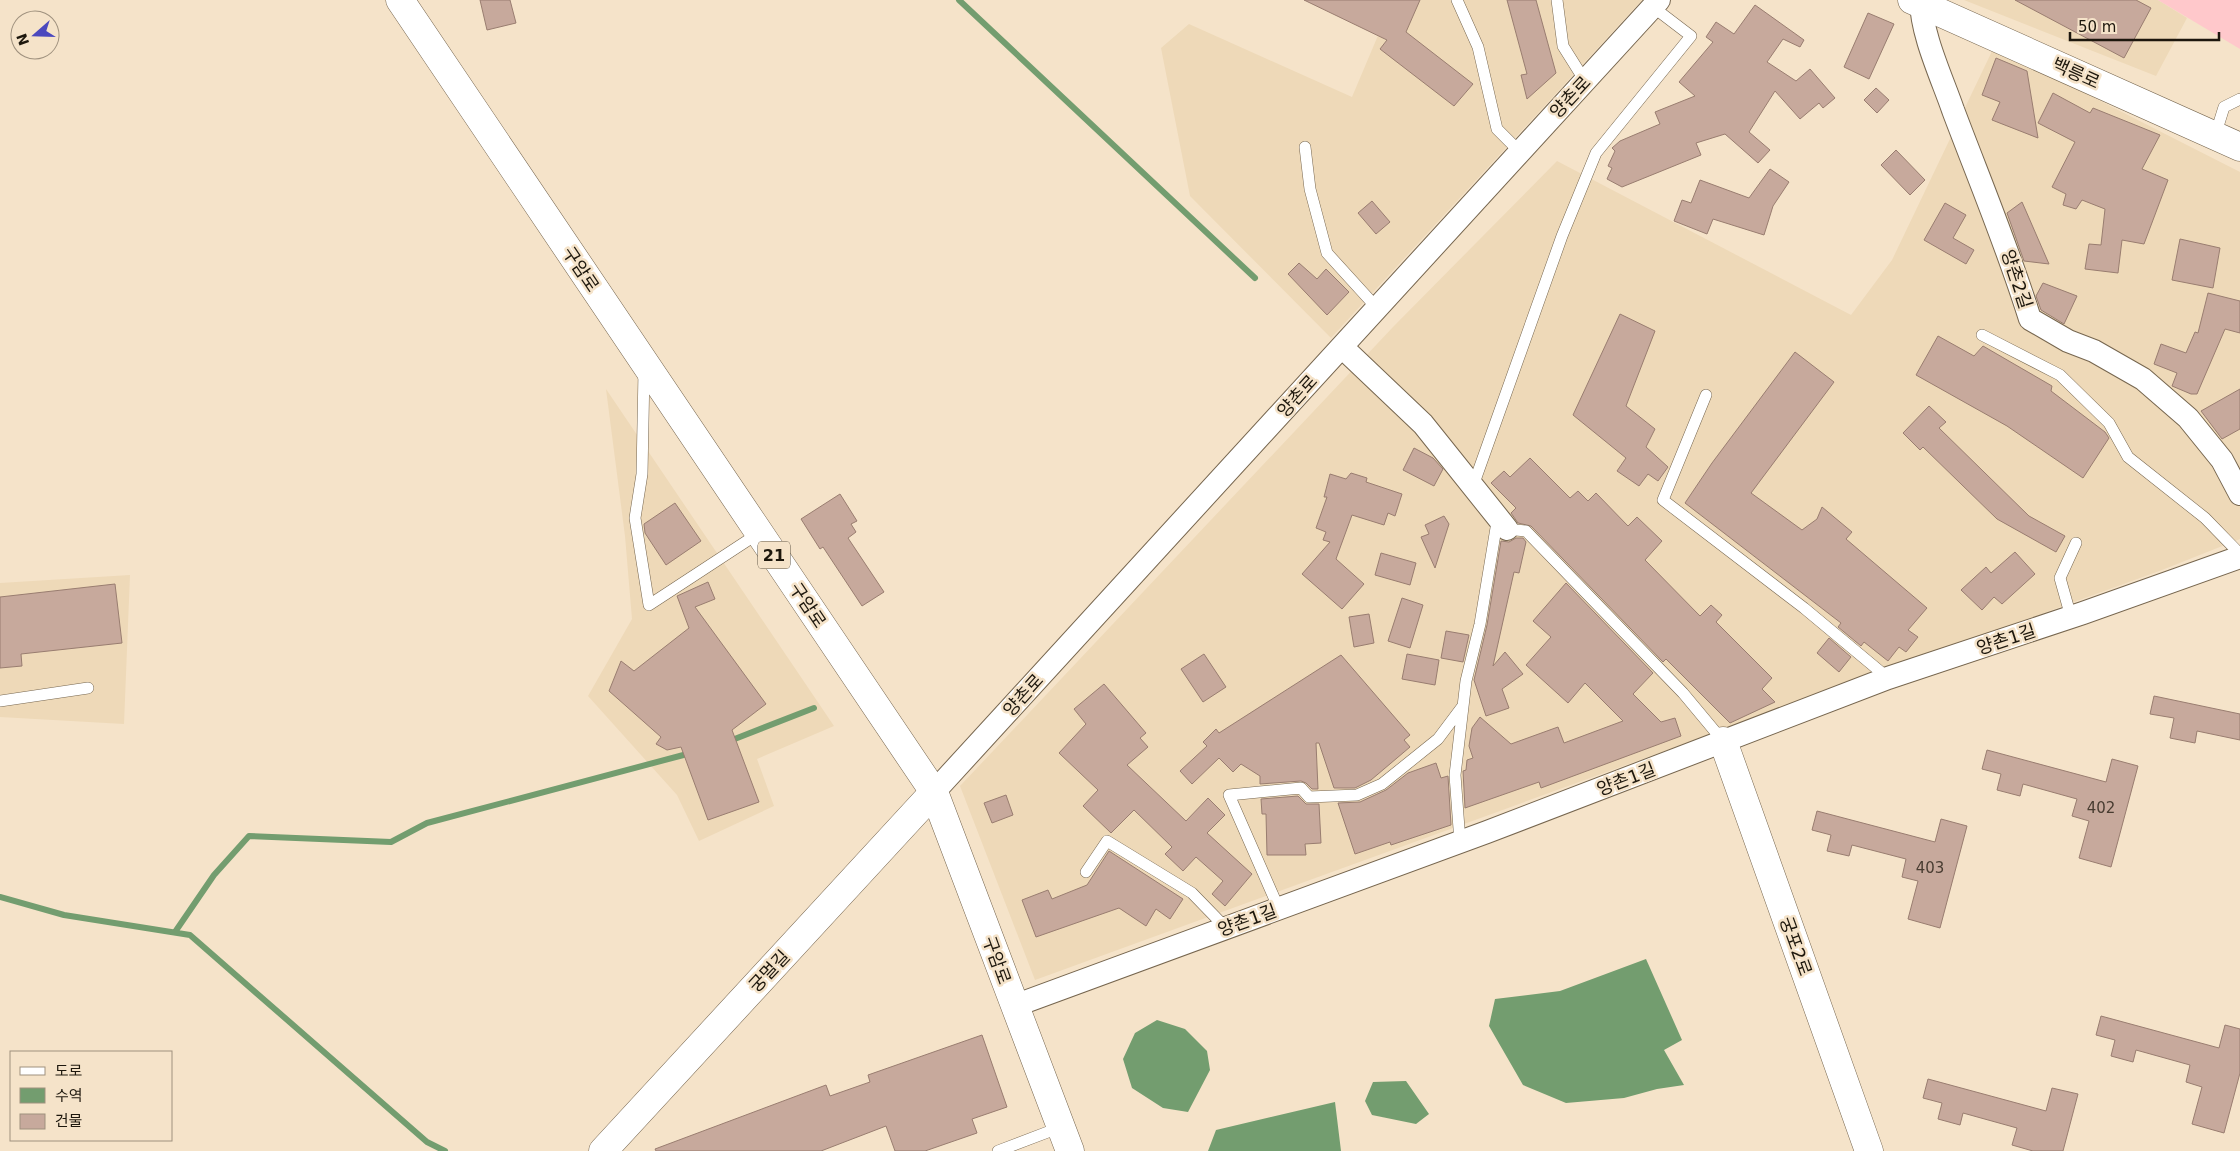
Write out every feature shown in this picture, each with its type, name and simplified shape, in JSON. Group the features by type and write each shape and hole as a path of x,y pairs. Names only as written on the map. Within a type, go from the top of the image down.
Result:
{"main road":[{"name":"구암로","path":"400,0 934,792 1065,1139"},
{"name":"백릉로","path":"1918,1 2240,147"},
{"name":"궁포2로","path":"1723,741 1869,1151"},
{"name":"궁멀길","path":"603,1151 934,792"}],"street":[{"name":"양촌2길","path":"1918,1 1944,84 2014,267 2030,319 2068,341 2094,351 2143,379 2188,418 2222,460 2240,494"},
{"name":"양촌로","path":"934,792 1656,3"},
{"path":"1342,347 1423,424 1507,529"},
{"name":"양촌1길","path":"1014,1006 1460,842 1888,678 2071,617 2240,555"}],"lane":[{"path":"1457,0 1478,47 1498,129 1520,152"},
{"path":"1557,0 1562,46 1585,81"},
{"path":"1473,486 1562,236 1596,153 1691,36 1656,3"},
{"path":"2216,136 2224,107 2240,99"},
{"path":"1305,147 1310,188 1327,253 1377,308"},
{"path":"1982,335 2060,375 2109,423 2128,457 2205,518 2240,555"},
{"path":"644,362 642,474 636,518 650,605 759,533"},
{"path":"1706,395 1663,500 1804,608 1888,678"},
{"path":"1460,842 1455,775 1464,705 1496,528 1526,530 1684,693 1723,741"},
{"path":"2071,617 2060,578 2076,543"},
{"path":"0,700 88,688"},
{"path":"1279,909 1229,795 1301,788 1309,797 1357,795 1382,784 1438,739 1464,705"},
{"path":"1086,872 1107,840 1192,894 1226,928"},
{"path":"998,1151 1065,1139"}],"shaded area":[{"path":"1393,0 1642,0 1331,338 1190,196 1161,48 1189,24 1352,97"},
{"path":"1964,0 2158,0 2187,18 2156,76"},
{"path":"2158,0 2240,0 2240,49"},
{"path":"1994,47 2240,172 2240,539 2162,570 1035,980 960,786 1393,327 1557,161 1851,315 1892,260"},
{"path":"606,389 834,726 757,759 774,806 699,841 677,795 588,696 632,619 625,536"},
{"path":"130,575 124,724 0,717 0,583"}],"water":[{"path":"1646,959 1682,1040 1664,1050 1684,1085 1657,1089 1624,1098 1566,1103 1523,1085 1489,1026 1495,999 1560,991"},
{"path":"1157,1020 1185,1029 1207,1051 1210,1070 1188,1112 1163,1108 1132,1088 1123,1059 1135,1033"},
{"path":"1406,1081 1429,1114 1416,1124 1372,1115 1365,1101 1373,1082"},
{"path":"1335,1102 1341,1151 1208,1151 1216,1130"}],"building":[{"path":"480,0 510,0 516,23 487,30"},
{"path":"1304,0 1420,0 1406,32 1473,84 1454,106 1380,49 1387,40"},
{"path":"1507,0 1536,0 1556,73 1527,99 1521,75 1527,74"},
{"path":"2015,0 2136,0 2151,8 2124,58"},
{"path":"1755,5 1804,40 1800,47 1783,39 1767,62 1796,81 1810,69 1835,98 1823,108 1819,103 1800,119 1775,91 1749,132 1770,150 1758,163 1725,134 1696,143 1701,155 1622,187 1607,179 1612,168 1608,166 1615,151 1612,148 1620,141 1660,124 1655,112 1695,96 1679,82 1713,42 1706,37 1716,22 1734,34"},
{"path":"1868,13 1894,24 1869,79 1844,67"},
{"path":"1996,58 2027,71 2038,138 1992,120 2000,102 1982,95"},
{"path":"1876,88 1889,100 1877,113 1864,100"},
{"path":"2053,93 2090,113 2093,108 2160,135 2142,169 2168,180 2144,244 2122,240 2118,273 2085,269 2089,244 2101,245 2105,209 2082,200 2076,209 2063,205 2066,194 2052,187 2075,142 2038,123"},
{"path":"1896,150 1925,180 1910,195 1881,165"},
{"path":"1770,169 1789,182 1773,206 1764,235 1713,219 1707,234 1674,221 1682,200 1691,203 1700,180 1749,198"},
{"path":"1372,201 1390,222 1376,234 1358,213"},
{"path":"2022,202 2049,264 2024,261 2007,213"},
{"path":"1945,203 1966,215 1953,238 1974,250 1966,264 1924,240"},
{"path":"2180,239 2220,248 2213,288 2172,280"},
{"path":"1299,263 1317,279 1326,269 1349,292 1327,315 1288,274"},
{"path":"2043,283 2077,296 2064,324 2041,310 2036,296"},
{"path":"2208,293 2240,301 2240,333 2225,329 2197,394 2191,394 2172,386 2177,373 2154,364 2161,344 2186,353 2195,332 2198,333"},
{"path":"1620,314 1655,331 1626,406 1655,429 1646,447 1668,467 1658,481 1648,474 1639,486 1617,471 1626,458 1573,415"},
{"path":"1938,336 1974,356 1983,346 2052,386 2051,391 2105,432 2109,438 2083,478 2007,426 1916,375"},
{"path":"1795,352 1834,382 1751,493 1802,530 1817,519 1822,507 1852,532 1846,539 1927,608 1908,630 1918,637 1906,652 1899,647 1888,661 1864,642 1861,646 1838,627 1841,623 1685,503 1712,463"},
{"path":"2240,389 2240,429 2222,439 2201,411"},
{"path":"1929,406 1946,422 1939,428 2029,516 2065,536 2056,552 1997,519 1923,447 1920,450 1903,433"},
{"path":"1414,448 1433,458 1443,469 1434,486 1403,470"},
{"path":"1530,458 1570,498 1578,491 1588,501 1596,493 1628,526 1637,517 1662,541 1645,560 1700,616 1711,605 1722,615 1716,622 1772,678 1762,689 1775,702 1730,723 1666,659 1663,662 1531,526 1518,523 1511,513 1516,508 1491,483 1504,471 1510,477"},
{"path":"1351,473 1367,478 1366,482 1402,494 1395,516 1388,513 1384,525 1352,515 1336,559 1364,584 1342,609 1302,574 1330,542 1323,540 1326,532 1316,528 1327,497 1324,497 1330,474 1346,479"},
{"path":"840,494 857,521 851,524 856,532 848,538 884,592 862,606 823,547 820,549 801,519"},
{"path":"675,503 701,541 666,565 645,533 644,524"},
{"path":"1444,516 1449,524 1435,568 1421,537 1429,534 1425,525"},
{"path":"1516,538 1523,538 1526,542 1519,573 1514,572 1493,666 1505,652 1523,674 1502,689 1509,708 1486,716 1474,680 1487,625 1501,541 1509,542"},
{"path":"2015,552 2035,574 2002,604 1994,597 1982,610 1961,590 1986,567 1991,573"},
{"path":"1381,553 1416,563 1410,585 1375,575"},
{"path":"708,582 715,599 695,607 766,704 732,730 759,802 708,820 681,747 667,750 656,744 661,737 609,691 621,661 634,671 689,628 677,596"},
{"path":"1566,583 1653,673 1633,694 1661,722 1675,718 1681,736 1541,788 1539,782 1465,808 1463,771 1466,770 1467,760 1473,758 1469,746 1472,728 1480,717 1511,744 1558,727 1564,743 1623,721 1585,683 1568,703 1526,665 1551,637 1533,621"},
{"path":"115,584 122,643 21,654 22,666 0,668 0,597"},
{"path":"1402,598 1423,605 1410,648 1388,641"},
{"path":"1369,614 1374,643 1354,647 1349,617"},
{"path":"1446,631 1469,635 1463,662 1441,658"},
{"path":"1829,638 1851,657 1839,672 1817,653"},
{"path":"1204,654 1226,687 1203,702 1181,669"},
{"path":"1407,654 1439,660 1435,685 1402,679"},
{"path":"1341,655 1410,735 1404,740 1410,747 1371,780 1355,788 1334,788 1319,743 1316,743 1318,789 1312,789 1301,781 1260,784 1260,776 1241,764 1233,772 1219,758 1192,784 1180,771 1207,746 1203,742 1216,729 1219,733"},
{"path":"1104,684 1146,733 1140,738 1148,747 1127,765 1186,821 1208,798 1225,815 1207,833 1252,874 1225,906 1212,894 1223,881 1196,857 1183,871 1165,854 1172,847 1134,810 1111,833 1083,806 1098,790 1059,753 1086,724 1074,709"},
{"path":"2154,696 2240,714 2240,740 2197,731 2195,743 2170,738 2174,718 2150,714"},
{"path":"1987,750 2106,782 2112,759 2138,766 2111,867 2079,858 2089,821 2072,816 2077,799 2023,784 2020,796 1997,790 2001,774 1982,769"},
{"path":"1436,763 1441,778 1448,776 1451,825 1391,845 1390,842 1355,854 1338,803 1360,802 1386,790 1408,773"},
{"path":"1006,795 1013,815 992,823 984,803"},
{"path":"1298,796 1306,804 1319,804 1321,843 1305,844 1306,855 1267,855 1266,814 1262,814 1261,799"},
{"path":"1817,811 1935,842 1941,819 1967,826 1940,928 1908,919 1918,881 1902,877 1906,859 1852,845 1849,856 1827,851 1831,835 1812,830"},
{"path":"1109,851 1183,899 1170,919 1156,909 1146,926 1119,908 1036,937 1022,900 1048,890 1052,899 1087,885"},
{"path":"2101,1016 2219,1048 2225,1025 2240,1029 2240,1073 2224,1133 2192,1124 2202,1087 2186,1082 2190,1065 2136,1050 2133,1062 2111,1056 2115,1040 2096,1035"},
{"path":"982,1035 1007,1107 972,1119 977,1133 925,1151 895,1151 886,1126 821,1151 656,1151 655,1149 826,1085 830,1096 870,1082 868,1075"},
{"path":"1928,1079 2046,1111 2052,1088 2078,1094 2063,1151 2033,1151 2012,1145 2017,1128 1963,1113 1960,1125 1938,1119 1942,1103 1923,1098"}],"waterway":[{"path":"959,0 1255,278"},
{"path":"727,742 814,708"},
{"path":"175,932 214,875 249,836 391,842 427,823 691,753"},
{"path":"0,897 64,915 190,935 427,1142 445,1151"}]}
